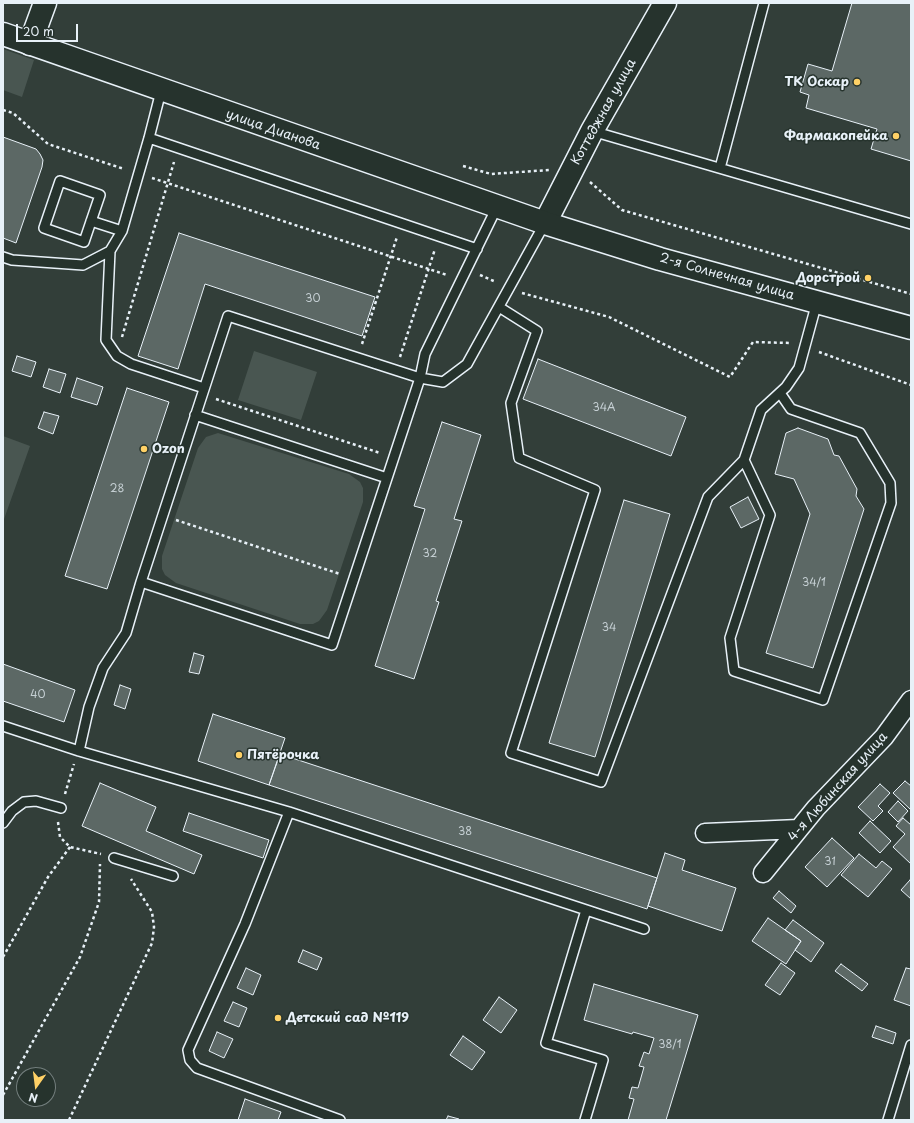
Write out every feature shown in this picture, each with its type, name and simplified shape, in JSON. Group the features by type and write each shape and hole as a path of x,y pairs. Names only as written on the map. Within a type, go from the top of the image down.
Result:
{"main road":[{"path":"30,44 45,3"},
{"name":"Коттеджная улица","path":"544,224 592,130 666,3"},
{"name":"улица Дианова","path":"3,34 544,224"},
{"name":"2-я Солнечная улица","path":"544,224 630,250 911,328"}],"street":[{"name":"4-я Любинская улица","path":"763,873 799,829 859,761 884,737 911,700"},
{"path":"705,833 799,829"}],"lane":[{"path":"720,168 764,3"},
{"path":"161,90 150,138 122,231 110,251 106,340 117,356 130,364 203,391"},
{"path":"592,130 911,224"},
{"path":"150,138 477,249"},
{"path":"60,181 100,195 91,221 84,242 44,228 60,181"},
{"path":"141,582 332,645 420,378 425,354 498,207"},
{"path":"91,221 122,231"},
{"path":"79,751 89,707 102,668 126,633 141,582 228,316 420,378 443,382 467,364 510,289 544,224"},
{"path":"3,257 12,260 83,265 110,251"},
{"path":"499,307 537,331 511,403 519,458 595,490 511,753 601,782 708,497 744,460 761,410 780,393 799,368 806,347 817,302"},
{"path":"744,460 770,515 730,638 734,671 823,700 891,503 890,483 860,433 791,409 780,393"},
{"path":"196,415 387,478"},
{"path":"3,726 79,751 289,812 644,929"},
{"path":"3,823 12,811 24,802 36,801 61,808"},
{"path":"289,812 245,924 188,1050 190,1060 196,1068 340,1120"},
{"path":"114,858 173,876"},
{"path":"585,1120 603,1060 546,1042 586,910"},
{"path":"888,1120 911,1045"}],"path":[{"path":"3,110 13,113 48,144 462,280"},
{"path":"117,356 178,148"},
{"path":"463,166 492,174 552,170 588,181 622,210 911,294"},
{"path":"358,358 402,223"},
{"path":"396,370 440,236"},
{"path":"467,269 510,289 609,317 730,377 753,342 788,342 806,347 911,385"},
{"path":"203,391 394,457"},
{"path":"163,516 354,578"},
{"path":"69,1120 152,944 154,927 152,912 137,887 114,858 70,847 60,837 58,820 79,751"},
{"path":"3,957 48,877 70,847"},
{"path":"3,1094 80,957 99,902 100,862"}],"shaded area":[{"path":"3,49 34,60 22,97 3,90"},
{"path":"254,351 317,372 301,420 238,400"},
{"path":"218,433 349,474 360,482 363,488 363,502 327,610 319,621 313,624 300,624 176,583 165,575 162,569 162,556 198,448 206,437"},
{"path":"3,436 30,446 3,522"}],"building":[{"name":"ТК Оскар","path":"852,3 911,3 911,161 871,149 877,129 806,108 809,95 800,92 808,64 832,71"},
{"path":"3,137 36,149 43,160 42,167 16,243 3,238"},
{"path":"179,233 375,297 362,336 205,284 178,369 138,356"},
{"path":"17,356 36,362 31,377 12,371"},
{"path":"538,359 686,417 671,456 523,399"},
{"path":"49,369 66,374 60,393 43,387"},
{"path":"77,378 103,387 97,405 71,397"},
{"path":"127,388 169,402 107,589 65,576"},
{"path":"44,412 59,416 53,434 38,428"},
{"path":"442,422 481,435 454,519 462,521 436,601 439,602 414,679 375,666 425,509 414,506"},
{"path":"798,428 828,439 834,455 839,456 857,489 856,496 864,509 813,668 766,653 810,514 794,479 775,474 786,433"},
{"path":"748,497 759,519 741,528 730,507"},
{"path":"624,500 670,514 595,757 549,743"},
{"path":"194,653 204,656 199,674 189,672"},
{"path":"3,664 75,690 64,722 3,701"},
{"path":"120,685 131,689 125,709 114,705"},
{"path":"213,714 285,738 269,785 198,761"},
{"path":"280,754 657,878 647,909 269,785"},
{"path":"905,781 911,786 911,810 893,793"},
{"path":"100,783 156,807 146,831 202,855 194,874 82,826"},
{"path":"880,784 890,793 878,806 883,811 873,821 858,807"},
{"path":"898,801 908,811 898,822 888,812"},
{"path":"189,813 269,840 263,858 183,831"},
{"path":"903,818 911,825 911,864 893,847 905,834 896,826"},
{"path":"870,821 891,841 880,853 859,833"},
{"path":"832,838 854,858 827,887 805,867"},
{"path":"665,853 685,860 682,870 736,888 722,931 648,906"},
{"path":"859,854 876,868 882,861 892,869 868,897 841,875"},
{"path":"910,880 911,882 911,899 901,890"},
{"path":"779,891 796,906 791,913 773,898"},
{"path":"768,918 801,941 786,964 752,941"},
{"path":"793,920 824,943 811,962 795,950 801,941 785,930"},
{"path":"303,950 322,958 317,970 298,962"},
{"path":"781,963 795,973 780,995 765,985"},
{"path":"841,964 868,984 862,991 835,971"},
{"path":"246,968 261,975 253,995 237,988"},
{"path":"906,968 911,969 911,1006 894,1000"},
{"path":"594,984 698,1015 666,1120 628,1120 634,1099 629,1098 632,1087 638,1088 644,1067 639,1066 644,1052 649,1054 654,1038 633,1032 632,1034 584,1020"},
{"path":"499,997 517,1010 501,1033 483,1020"},
{"path":"233,1002 247,1008 239,1027 224,1021"},
{"path":"876,1026 896,1033 893,1044 872,1037"},
{"path":"217,1032 233,1039 224,1058 209,1051"},
{"path":"463,1036 485,1052 472,1070 450,1055"},
{"path":"245,1099 281,1112 278,1120 238,1120"},
{"path":"448,1116 459,1119 459,1120 446,1120"}],"place":[{"name":"ТК Оскар","path":"857,82"},
{"name":"Фармакопейка","path":"896,136"},
{"name":"Дорстрой","path":"868,278"},
{"name":"Ozon","path":"144,449"},
{"name":"Пятёрочка","path":"239,755"},
{"name":"Детский сад №119","path":"278,1018"}]}
